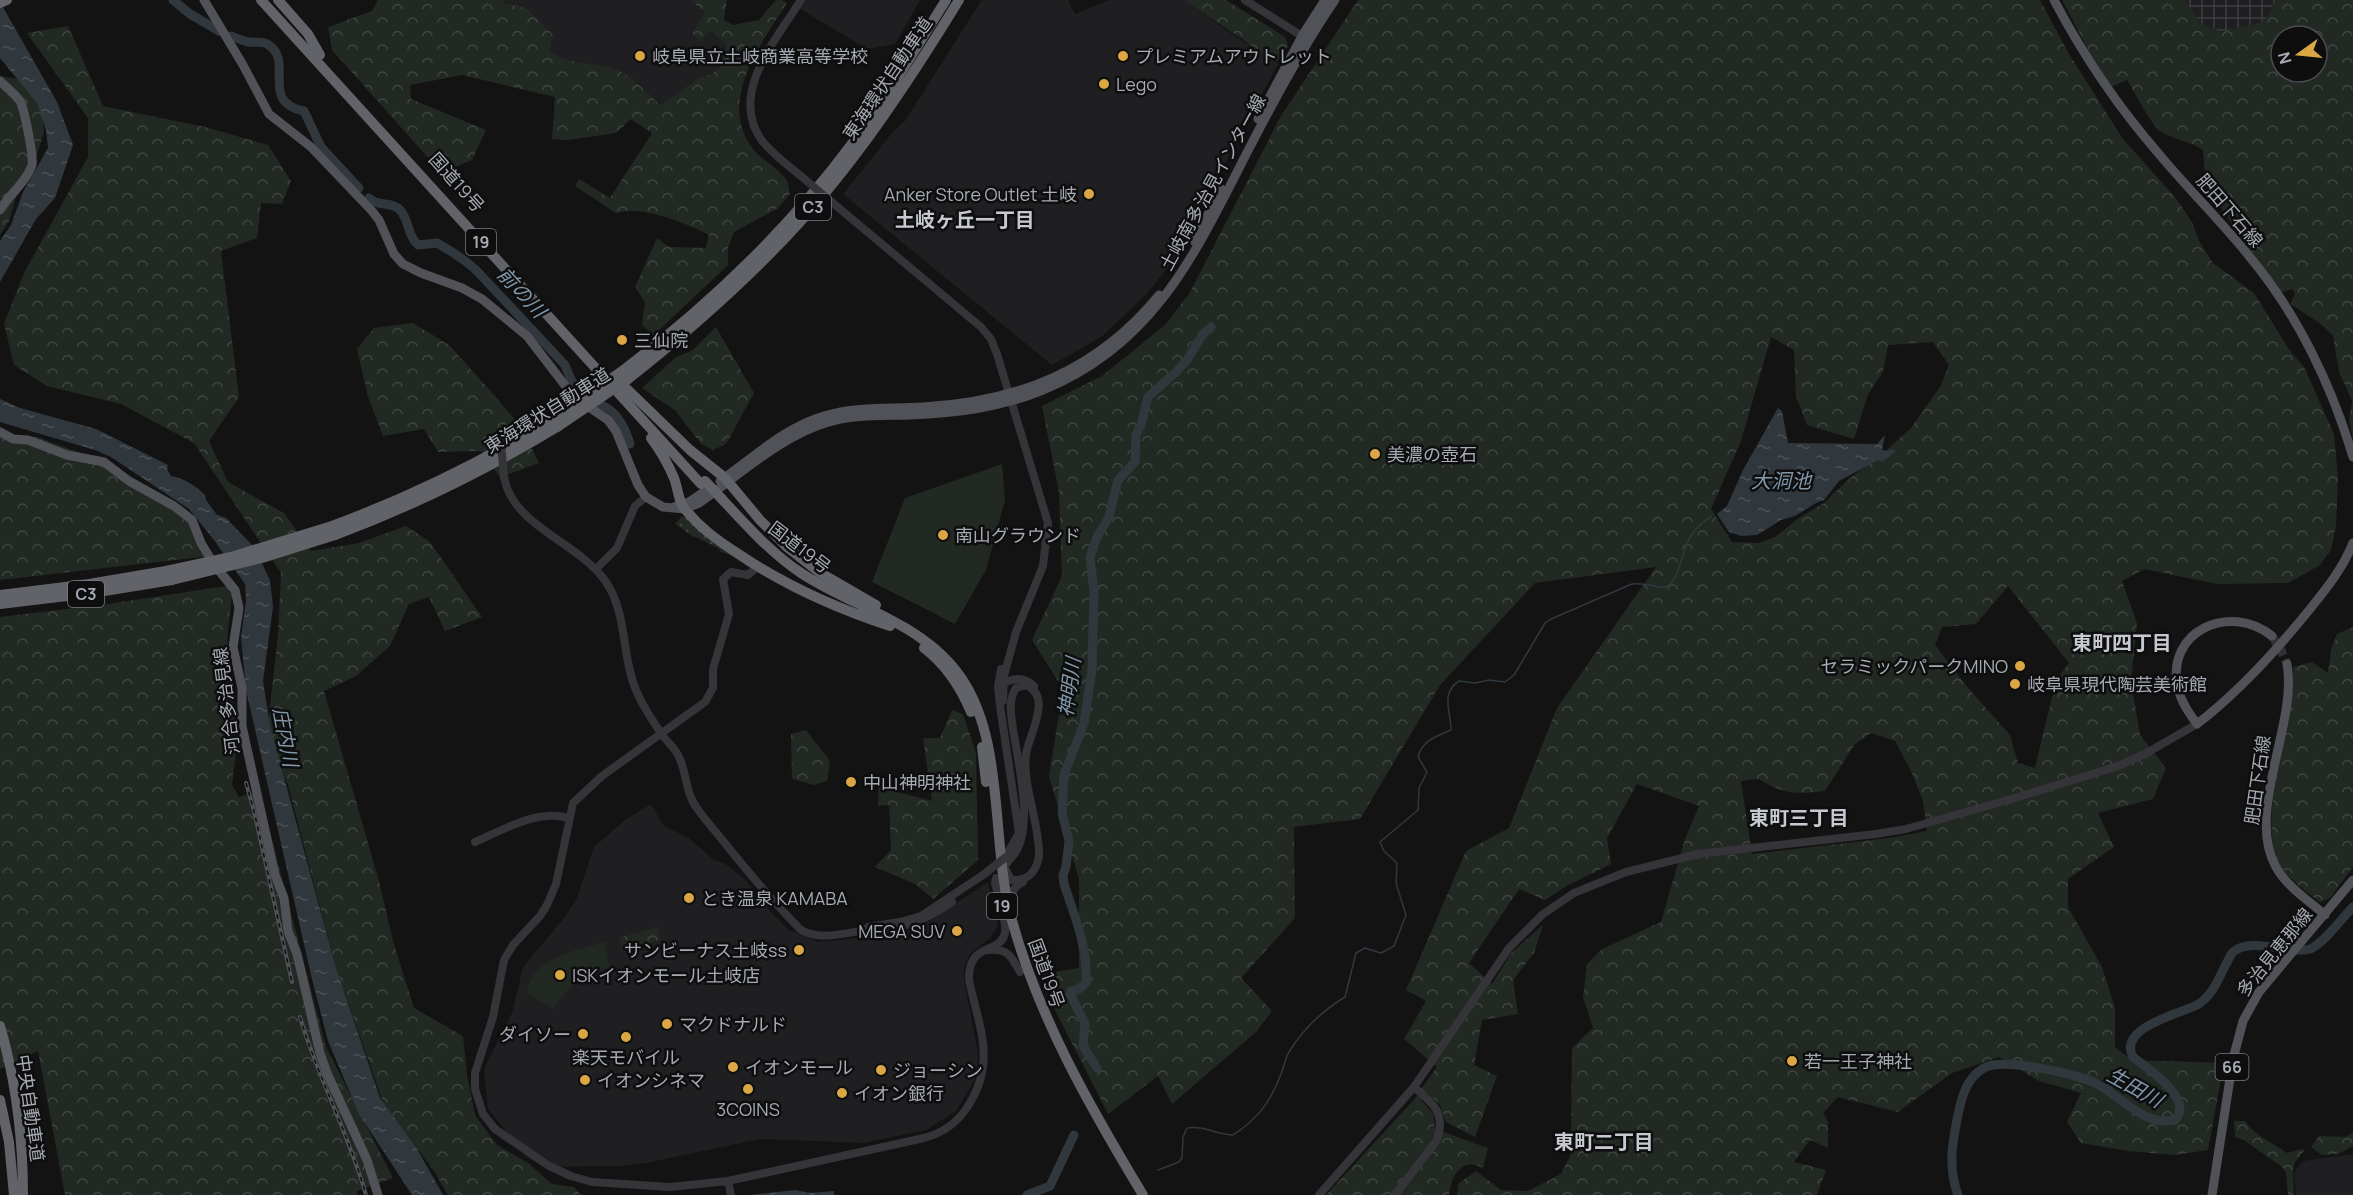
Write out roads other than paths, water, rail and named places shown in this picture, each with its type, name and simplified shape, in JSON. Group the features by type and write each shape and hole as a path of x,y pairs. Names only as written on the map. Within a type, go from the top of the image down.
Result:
{"highway":[{"path":"0,3 7,0"},
{"name":"国道19号","path":"261,0 589,362 703,482 769,556 795,576 905,633 930,653 954,681 969,707 983,752 991,846 989,877 1044,1029 1135,1195"},
{"name":"国道19号","path":"269,0 621,377 703,482"},
{"path":"278,0 308,34 320,55"},
{"name":"東海環状自動車道","path":"621,377 732,279 800,208 867,124 946,0"},
{"name":"東海環状自動車道","path":"0,604 101,592 169,575 262,558 333,531 375,520 456,484 552,424 667,348 737,287 807,213 860,148 959,0"},
{"name":"19","path":"589,362 657,446 671,473 680,507 712,536 757,567 813,597 890,626"},
{"name":"19","path":"621,377 627,389 690,450 727,480 760,520 787,547 819,572 927,636 941,653"},
{"name":"国道19号","path":"719,500 773,552 800,572 906,628 941,653 962,678 982,720 991,761 1004,882 1022,967 1069,1064 1143,1195"},
{"name":"東海環状自動車道","path":"0,595 169,575"},
{"name":"中央自動車道","path":"0,1026 12,1073 19,1115 23,1195"},
{"name":"中央自動車道","path":"0,1100 9,1142 14,1195"}],"main road":[{"path":"204,0 269,114 311,147 372,211 394,254 403,264 462,288 482,299 527,336 567,390 609,420 616,431 638,485 646,497 658,507 680,507"},
{"name":"土岐南多治見インター線","path":"680,507 727,480 789,432 821,416 848,409 952,405 1010,398 1068,379 1099,360 1130,335 1155,310 1189,263 1325,0"},
{"name":"土岐南多治見インター線","path":"1306,38 1335,0"},
{"name":"肥田下石線","path":"2054,0 2079,44 2123,110 2159,155 2250,257 2272,287 2319,370 2334,403 2353,457"},
{"path":"0,81 22,105 32,144 33,164 21,184 7,197 0,210"},
{"name":"河合多治見線","path":"0,432 13,439 28,440 68,455 104,462 129,481 174,506 192,520 201,543 215,566 236,590 239,608 233,647 242,688 242,726 275,875 286,905 288,931 297,954 320,1053 331,1084 367,1160 378,1195"},
{"path":"2272,636 2248,622 2225,621 2201,629 2187,643 2178,665 2177,686 2186,708 2197,724 2237,692 2300,622 2339,571 2353,543"},
{"name":"肥田下石線","path":"2287,664 2288,687 2269,803 2267,842 2276,867 2282,876 2325,915"},
{"name":"多治見恵那線","path":"2212,1195 2233,1059 2243,1021 2259,992 2353,880"}],"street":[{"path":"801,0 757,71 751,89 750,107 754,126 764,143 981,327 991,339 998,354 1043,510 1044,534 1038,571 1008,645 999,686 1019,833 1006,860"},
{"path":"1245,0 1306,38"},
{"path":"501,442 504,477 514,503 523,513 596,569 605,581 618,606 628,664 637,692 662,734 678,754 692,801 754,880 801,930 810,935 821,936 866,930 881,931 918,923 989,877 1006,860 1017,850 1023,828 1023,793 1011,713 1011,694 1016,688 1026,686 1035,692 1038,704 1038,717 1026,757 1039,850 1037,868 1028,878 1011,880 1006,871 996,790 993,783"},
{"path":"596,569 617,548 635,506 646,497"},
{"path":"1023,828 1003,701 1005,679 1016,632 1043,566 1048,523 1043,510"},
{"path":"757,567 748,575 731,572 723,579 729,614 713,669 710,695 698,710 602,776 573,803 568,818 556,884 547,905 513,945 504,960 494,1017 475,1073 475,1089 483,1114 495,1129 549,1166 592,1182 670,1187 728,1181 924,1138 945,1130 956,1122 977,1092 984,1074 985,1057 969,980 972,960 978,952 999,949 1007,952 1022,967"},
{"path":"1005,679 1016,678 1031,683 1038,691 1042,704 1029,753 1029,770 1041,863 1033,878 1015,886 1012,899 1026,952 1022,967"},
{"path":"1319,1195 1414,1088 1509,948 1543,914 1589,886 1626,872 1698,854 1876,834 1932,822 2118,766 2143,755 2197,724"},
{"path":"475,842 535,818 552,815 568,818"},
{"path":"987,950 1000,942 1006,931 995,883 989,877"},
{"path":"1395,1195 1437,1140 1440,1131 1436,1107 1414,1088"},
{"path":"728,1181 731,1195"}],"water":[{"path":"0,2 57,102 73,145 55,198 36,219 0,282 0,241 11,225 23,192 48,148 46,130 37,103 0,58"},
{"path":"0,399 20,408 96,429 168,465 167,469 171,476 194,486 205,495 217,515 226,518 254,547 270,580 273,607 263,681 270,726 336,968 380,1098 416,1147 443,1195 412,1195 359,1114 328,1041 246,690 241,637 246,601 245,584 189,509 111,457 95,450 0,422"},
{"name":"大洞池","path":"1778,408 1782,411 1788,443 1877,444 1885,435 1882,450 1896,451 1882,462 1878,460 1839,481 1824,500 1795,516 1781,520 1757,535 1741,536 1729,532 1717,514 1727,506 1743,470"},
{"path":"795,1190 810,1193 834,1191 834,1195 750,1195"}],"waterway":[{"name":"前の川","path":"173,0 190,14 219,31"},
{"name":"前の川","path":"231,36 247,42 265,43 275,51 279,60 280,90 283,99 290,106 304,111 321,147 359,188"},
{"name":"前の川","path":"369,198 372,201 397,207 403,214 412,237 418,245 437,243 476,270 565,365 579,391 615,415 630,444"},
{"name":"神明川","path":"1097,1068 1083,1046 1085,1023 1070,994 1071,991 1079,989 1086,983 1086,970 1080,933 1064,884 1063,875 1069,841 1062,813 1064,775 1084,723 1092,669 1094,592 1090,557 1097,537 1109,517 1118,480 1135,462 1136,435 1148,397 1187,360 1203,334 1211,327"},
{"path":"1158,1170 1179,1162 1182,1158 1183,1137 1187,1128 1193,1127 1233,1135 1250,1123 1268,1101 1288,1055 1300,1036 1321,1014 1345,997 1356,953 1365,948 1381,953 1394,946 1406,915 1396,883 1397,863 1384,851 1380,842 1418,810 1419,788 1427,772 1418,757 1426,743 1451,730 1448,697 1453,686 1459,681 1505,682 1514,675 1545,623 1551,619 1632,584 1662,587 1669,585 1676,574 1690,538 1701,524 1711,517"},
{"name":"生田川","path":"1958,1195 1952,1163 1955,1131 1964,1092 1978,1072 1993,1065 2007,1064 2056,1071 2095,1083 2143,1115 2164,1121 2175,1120 2180,1112 2179,1103 2167,1085 2133,1057 2130,1047 2134,1038 2152,1023 2202,1002 2214,987 2233,952 2250,946 2293,950 2310,949 2327,936 2353,907"},
{"name":"神明川","path":"1027,1195 1050,1186 1074,1135"}],"tunnel":[{"path":"2272,636 2287,664"}],"railway":[{"path":"246,783 292,982"},
{"path":"300,1017 366,1195"}],"place":[{"name":"岐阜県立土岐商業高等学校","path":"640,56"},
{"name":"プレミアムアウトレット","path":"1123,56"},
{"name":"Lego","path":"1104,84"},
{"name":"Anker Store Outlet 土岐","path":"1089,194"},
{"name":"三仙院","path":"622,340"},
{"name":"美濃の壺石","path":"1375,454"},
{"name":"南山グラウンド","path":"943,535"},
{"name":"セラミックパークMINO","path":"2020,666"},
{"name":"岐阜県現代陶芸美術館","path":"2015,684"},
{"name":"中山神明神社","path":"851,782"},
{"name":"とき温泉 KAMABA","path":"689,898"},
{"name":"MEGA SUV","path":"957,931"},
{"name":"サンビーナス土岐ss","path":"799,950"},
{"name":"ISKイオンモール土岐店","path":"560,975"},
{"name":"マクドナルド","path":"667,1024"},
{"name":"ダイソー","path":"583,1034"},
{"name":"楽天モバイル","path":"626,1037"},
{"name":"若一王子神社","path":"1792,1061"},
{"name":"イオンモール","path":"733,1067"},
{"name":"ジョーシン","path":"881,1070"},
{"name":"イオンシネマ","path":"585,1080"},
{"name":"3COINS","path":"748,1089"},
{"name":"イオン銀行","path":"842,1093"}],"district":[{"name":"土岐ヶ丘一丁目","path":"965,219"},
{"name":"東町四丁目","path":"2122,642"},
{"name":"東町三丁目","path":"1799,817"},
{"name":"東町二丁目","path":"1604,1141"}],"water label":[{"name":"庄内川","path":"286,737"}]}
